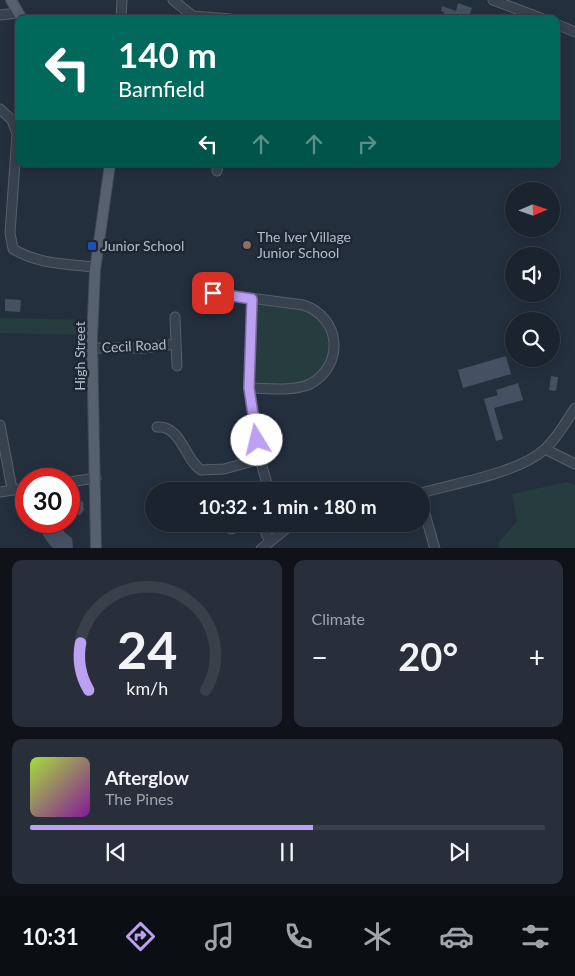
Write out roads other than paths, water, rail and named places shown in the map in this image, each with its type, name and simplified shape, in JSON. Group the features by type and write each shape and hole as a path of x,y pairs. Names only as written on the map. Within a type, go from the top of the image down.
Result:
{"main road":[{"path":"12,0 19,15"},
{"name":"High Street","path":"96,548 92,348 95,267 110,167"}],"street":[{"path":"121,15 122,0"},
{"path":"173,0 191,15"},
{"path":"493,0 532,15"},
{"path":"0,15 15,16"},
{"path":"560,26 575,32"},
{"path":"0,109 12,120 15,128"},
{"path":"15,162 10,233 13,249 24,256 43,262 95,267"},
{"path":"198,295 213,293 303,305 316,310 329,324 335,340 335,352 324,374 308,384 285,388 249,388"},
{"path":"252,299 249,388 260,459 266,482"},
{"path":"175,317 177,366"},
{"name":"Cecil Road","path":"92,348 143,348 176,344"},
{"path":"430,491 515,467 545,449 575,408"},
{"path":"0,426 12,489"},
{"path":"157,427 165,428 178,438 192,462 201,470 224,469 260,459"},
{"path":"545,449 575,464"},
{"path":"80,480 96,478"},
{"path":"0,492 15,489"},
{"path":"430,531 435,548"},
{"path":"266,532 269,540"},
{"path":"261,548 280,532"}],"place":[{"name":"The Iver Village Junior School","path":"247,245"},
{"name":"Junior School","path":"92,246"}]}
